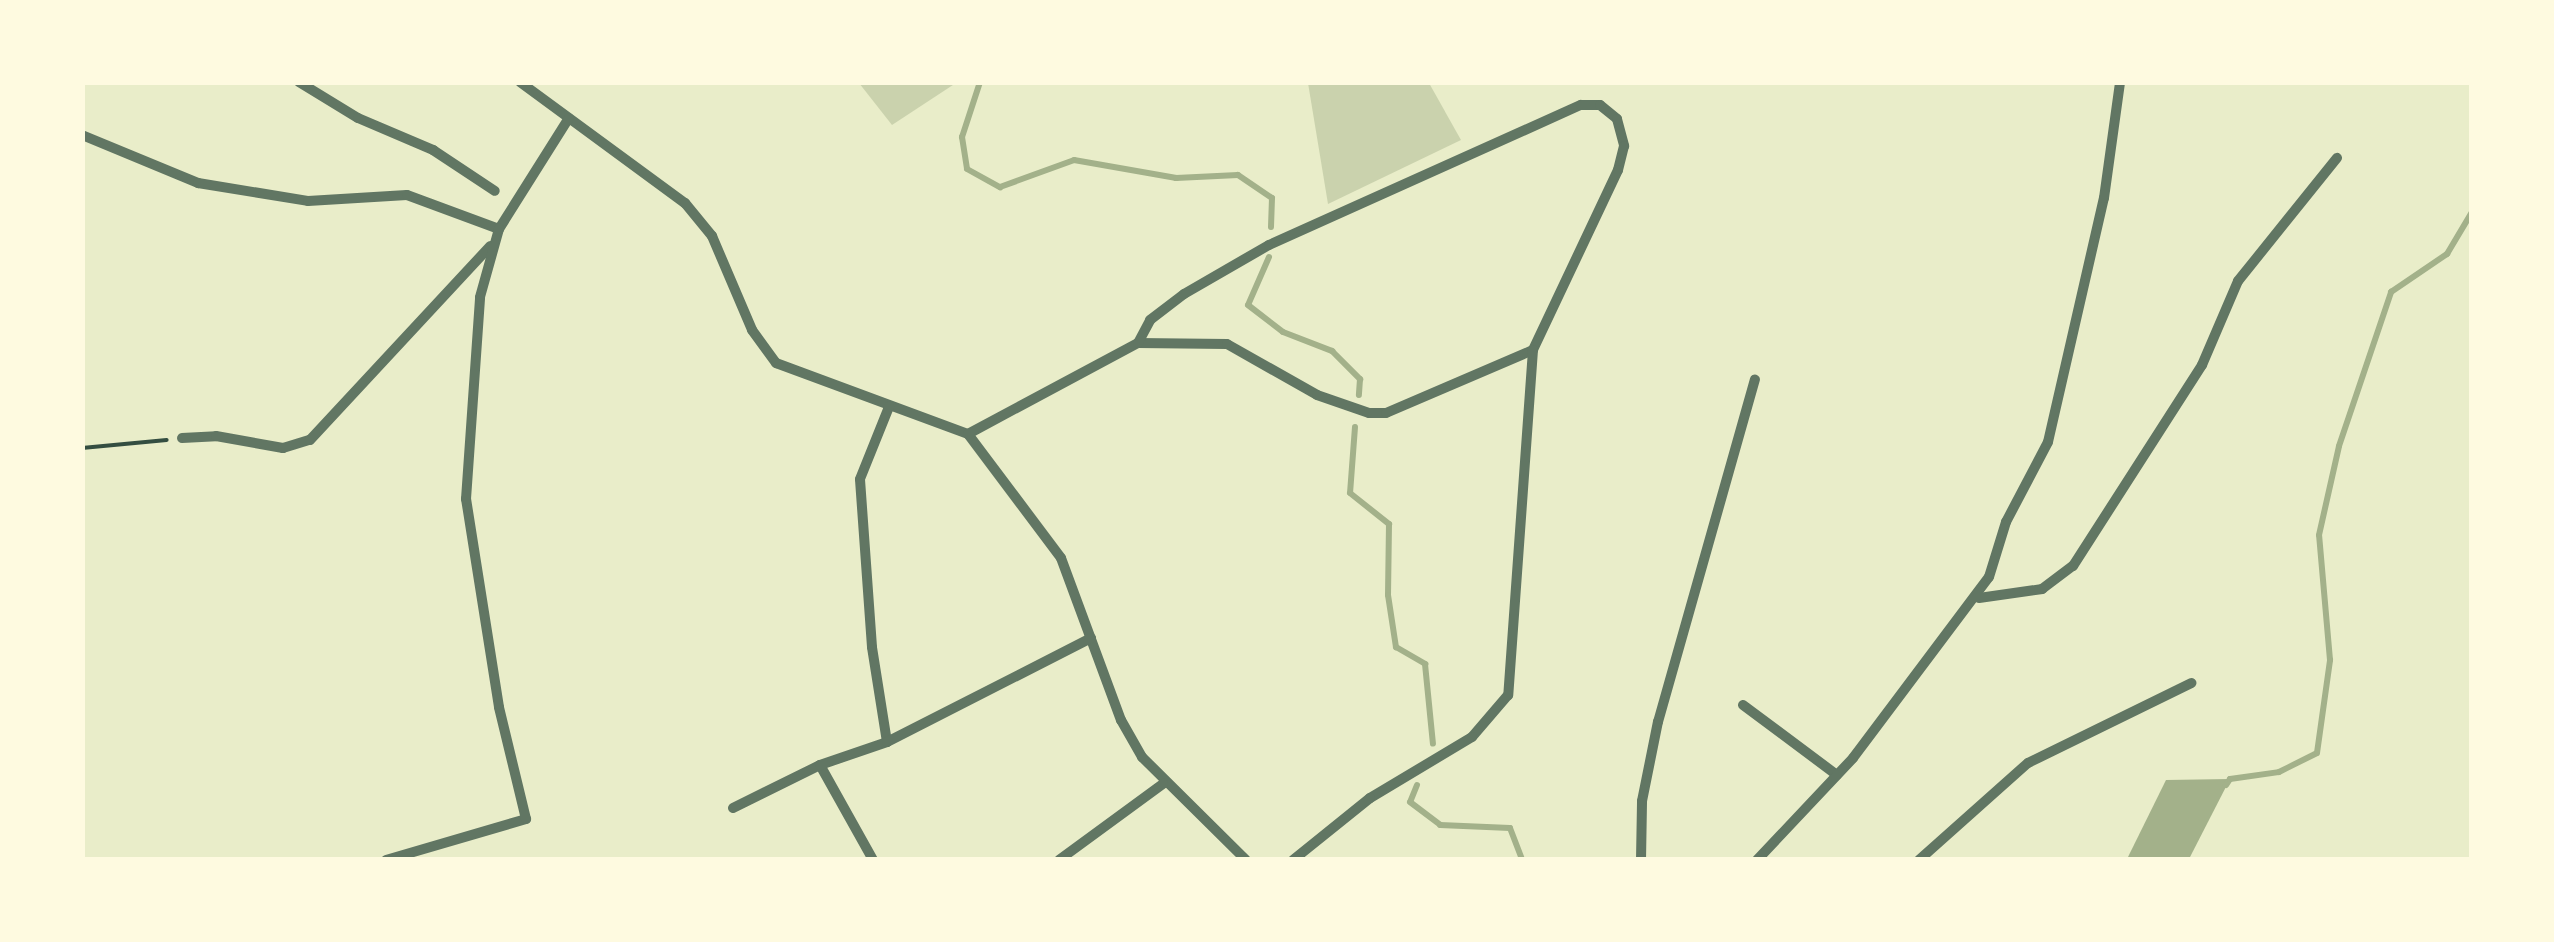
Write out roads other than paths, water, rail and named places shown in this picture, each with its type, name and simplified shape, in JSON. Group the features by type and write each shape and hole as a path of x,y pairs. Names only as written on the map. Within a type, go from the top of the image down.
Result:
{"street":[{"path":"298,82 358,118 433,150 495,191"},
{"path":"520,82 686,202 712,236 752,330 776,363 968,434 1061,558 1120,720 1163,784 1202,812 1246,860"},
{"path":"1756,860 1837,775 1978,598 2006,522 2048,442 2104,198 2120,82"},
{"path":"1138,343 1150,320 1184,294 1269,245 1548,118 1580,105 1600,106 1622,132 1618,170 1533,350 1514,671 1500,712 1293,860"},
{"path":"182,438 216,436 282,448 310,440 491,245 569,118"},
{"path":"82,135 198,183 308,201 407,194 500,229"},
{"path":"1978,598 2042,589 2073,566 2202,365 2238,282 2337,158"},
{"path":"386,860 526,820 499,707 466,499 472,373 491,245"},
{"path":"968,434 1138,343 1227,344 1333,403 1380,414 1533,350"},
{"path":"1641,860 1642,800 1658,722 1756,378"},
{"path":"887,742 872,646 860,480 889,407"},
{"path":"733,808 820,765 887,742 1091,638"},
{"path":"1919,860 2028,764 2192,683"},
{"path":"1743,705 1837,775"},
{"path":"820,765 873,860"},
{"path":"1059,860 1163,784"}],"waterway":[{"path":"980,82 962,137 967,169 1000,187 1074,160 1176,178 1238,175 1272,198 1271,227"},
{"path":"2472,154 2472,166"},
{"path":"2226,785 2230,779 2279,772 2317,753 2330,660 2319,535 2339,446 2391,292 2447,254 2472,212"},
{"path":"1269,257 1248,305 1283,332 1332,351 1360,379 1359,395"},
{"path":"1355,427 1350,493 1389,524 1388,595 1396,647 1425,664 1433,744"},
{"path":"1417,785 1410,802 1440,825 1510,828 1522,860"}]}
